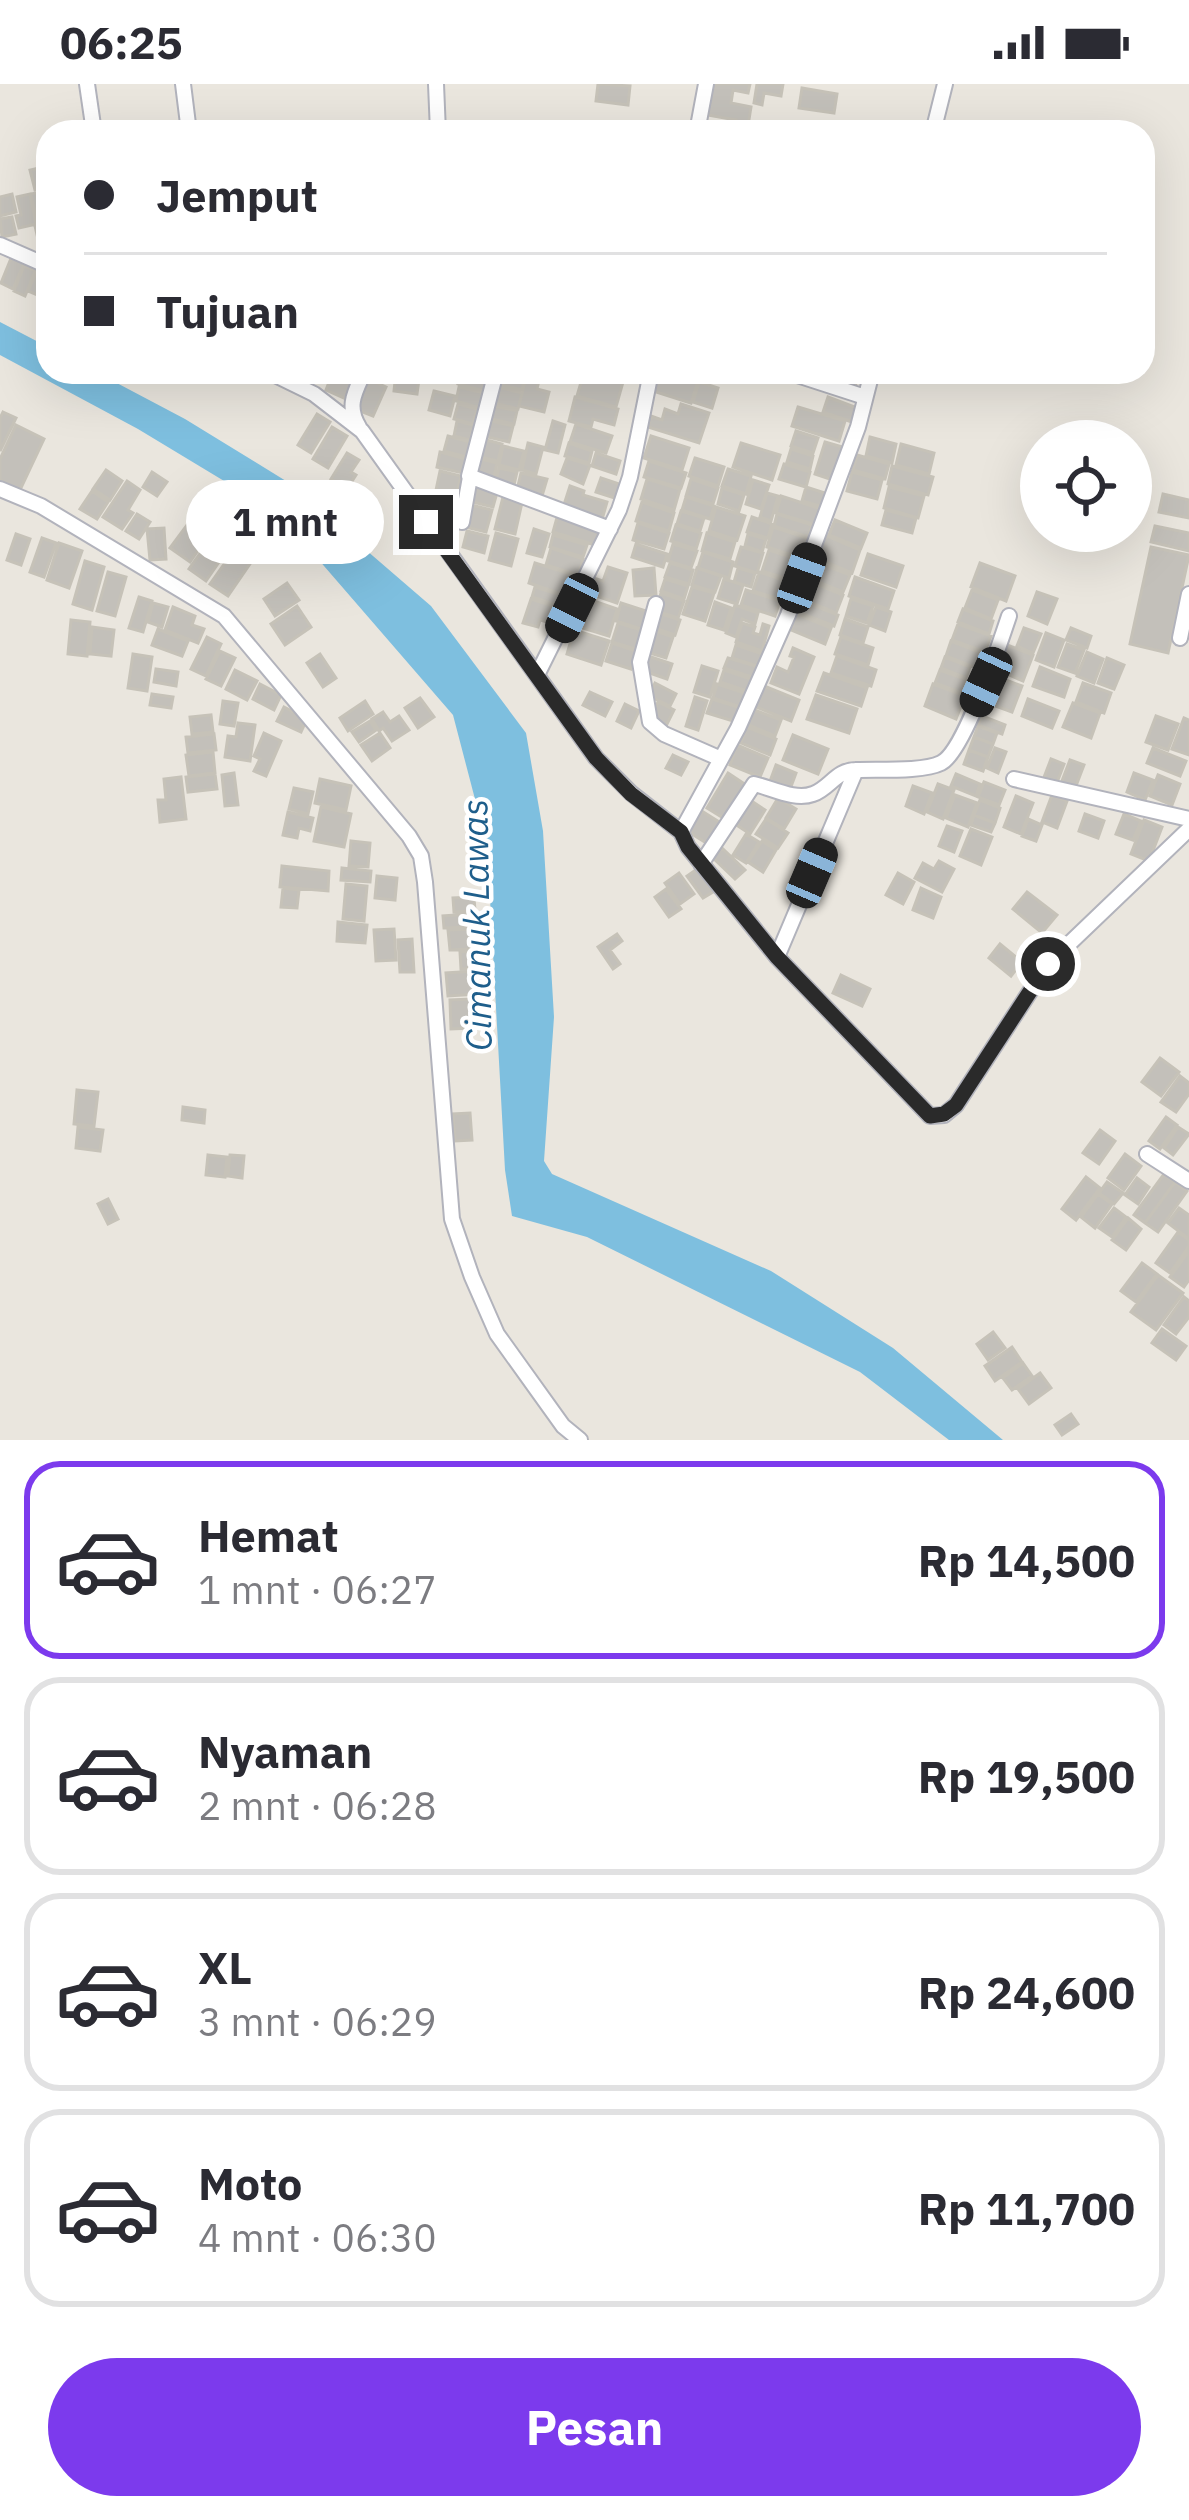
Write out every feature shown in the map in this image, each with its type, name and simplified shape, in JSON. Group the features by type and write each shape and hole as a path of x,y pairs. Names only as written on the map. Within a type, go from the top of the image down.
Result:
{"street":[{"path":"87,84 92,120"},
{"path":"183,84 188,120"},
{"path":"436,84 438,120"},
{"path":"699,120 706,84"},
{"path":"936,120 945,84"},
{"path":"0,245 36,261"},
{"path":"294,384 362,431"},
{"path":"359,384 351,406 362,431 596,758 631,794 681,832 701,864 777,957 930,1116 944,1114 956,1105 1048,964 1189,829"},
{"path":"462,522 468,474 493,384"},
{"path":"537,675 610,530 630,477 649,384"},
{"path":"825,384 865,397"},
{"path":"681,832 739,728 788,615 858,428 869,384"},
{"path":"470,477 610,530"},
{"path":"0,489 41,506 224,616 409,836 421,856 425,882 452,1219 497,1334 563,1426 580,1440"},
{"path":"1180,638 1189,594"},
{"path":"656,604 640,662 650,722 664,734 721,759"},
{"path":"701,864 754,784 788,794 816,794 845,770 942,763 952,753 986,682 1009,616"},
{"path":"777,957 856,770"},
{"path":"1014,778 1189,819"},
{"path":"1148,1154 1189,1181"}],"water":[{"path":"0,322 36,341 36,374 0,355"},
{"path":"54,384 119,384 286,481 431,606 526,733 543,831 554,1017 544,1161 552,1174 771,1271 893,1348 1003,1440 949,1440 860,1372 587,1237 512,1216 505,1170 487,845 453,715 279,514"}],"building":[{"path":"598,84 630,86 628,105 596,101"},
{"path":"714,84 750,84 748,93 733,90 731,103 751,107 749,120 708,115"},
{"path":"757,84 783,84 781,96 764,93 762,105 754,103"},
{"path":"802,88 837,94 834,113 799,108"},
{"path":"12,194 16,212 0,216 0,197"},
{"path":"30,194 36,224 19,228 17,197"},
{"path":"12,217 16,234 2,237 0,219"},
{"path":"12,256 25,261 13,289 1,283"},
{"path":"24,266 35,271 25,296 14,291"},
{"path":"328,384 352,384 346,399 326,390"},
{"path":"366,384 386,387 373,416 355,409"},
{"path":"395,384 418,384 417,394 394,391"},
{"path":"458,384 485,384 484,391"},
{"path":"524,384 538,384 537,389 549,392 544,412 519,406"},
{"path":"580,384 622,384 616,407 577,396"},
{"path":"652,384 697,384 691,403 650,390"},
{"path":"698,384 718,388 712,408 693,402"},
{"path":"494,386 522,393 518,409 491,402"},
{"path":"459,387 484,393 480,408 456,401"},
{"path":"434,391 455,396 450,416 429,410"},
{"path":"575,397 618,409 614,425 593,419 591,427 569,421"},
{"path":"828,397 857,408 852,422 823,412"},
{"path":"458,404 477,409 473,424 454,419"},
{"path":"681,404 709,413 699,443 648,427 651,416 662,420 665,409 678,414"},
{"path":"490,405 517,411 514,424 487,418"},
{"path":"798,407 845,421 839,441 792,426"},
{"path":"3,412 16,418 0,451 0,418"},
{"path":"317,414 330,422 311,453 298,445"},
{"path":"487,420 513,426 509,442 483,436"},
{"path":"457,421 474,425 470,440 454,436"},
{"path":"553,421 565,425 558,453 545,450"},
{"path":"576,424 612,436 606,453 570,442"},
{"path":"16,425 44,439 20,490 0,480 0,459"},
{"path":"332,427 347,436 328,468 313,459"},
{"path":"796,431 818,438 813,453 791,446"},
{"path":"448,436 470,442 466,457 444,451"},
{"path":"651,436 689,448 682,470 644,458"},
{"path":"870,437 896,444 892,463 866,456"},
{"path":"479,438 502,444 498,461 475,456"},
{"path":"825,442 846,448 836,481 815,474"},
{"path":"528,443 543,447 536,474 522,470"},
{"path":"569,443 592,451 589,463 565,456"},
{"path":"741,443 780,455 772,480 733,467"},
{"path":"901,444 934,453 929,474 896,465"},
{"path":"503,446 524,451 519,470 499,465"},
{"path":"791,449 813,456 810,469 787,462"},
{"path":"440,452 466,459 463,473 437,467"},
{"path":"347,453 359,460 347,489 331,479"},
{"path":"596,453 620,461 616,474 592,466"},
{"path":"857,455 889,464 885,479 853,470"},
{"path":"474,457 497,463 493,481 470,476"},
{"path":"567,458 590,465 583,484 561,474"},
{"path":"695,458 724,467 718,486 689,476"},
{"path":"649,461 686,473 681,488 644,477"},
{"path":"784,464 810,472 806,487 779,479"},
{"path":"892,466 933,477 928,495 888,484"},
{"path":"499,468 517,472 513,489 495,485"},
{"path":"728,469 751,476 746,494 722,486"},
{"path":"106,470 122,481 110,500 93,489"},
{"path":"440,471 461,476 455,500 435,495"},
{"path":"152,472 167,482 157,496 143,487"},
{"path":"852,472 882,480 877,499 847,491"},
{"path":"521,473 547,479 542,496 517,490"},
{"path":"601,478 622,485 618,499 596,492"},
{"path":"647,479 680,489 674,510 641,499"},
{"path":"691,479 718,488 713,504 686,496"},
{"path":"753,480 769,485 761,509 746,504"},
{"path":"127,481 140,490 122,529 103,517"},
{"path":"472,482 498,489 493,507 468,501"},
{"path":"570,486 607,502 601,523 562,511"},
{"path":"806,487 831,495 827,508 802,501"},
{"path":"889,487 924,496 918,518 884,508"},
{"path":"722,488 744,495 739,511 718,504"},
{"path":"92,491 108,502 97,519 80,509"},
{"path":"504,493 523,498 515,534 495,529"},
{"path":"767,493 778,496 771,521 760,517"},
{"path":"1163,494 1189,500 1189,518 1159,512"},
{"path":"781,496 821,509 816,525 776,513"},
{"path":"686,497 714,506 710,519 682,510"},
{"path":"437,498 455,502 449,526 431,522"},
{"path":"642,502 674,513 669,531 636,521"},
{"path":"471,505 492,510 486,532 465,527"},
{"path":"716,507 745,516 737,540 709,531"},
{"path":"886,510 916,518 912,533 882,525"},
{"path":"681,511 704,518 700,531 677,524"},
{"path":"137,514 150,522 139,539 126,531"},
{"path":"558,514 600,527 595,545 553,532"},
{"path":"777,514 812,525 808,537 774,526"},
{"path":"752,517 772,524 768,538 747,532"},
{"path":"835,520 867,533 861,548 829,535"},
{"path":"638,523 669,533 664,549 633,540"},
{"path":"187,525 206,539 190,562 170,548"},
{"path":"676,525 701,533 696,549 671,541"},
{"path":"1155,526 1189,533 1189,551 1152,542"},
{"path":"773,527 813,540 807,560 767,547"},
{"path":"164,528 166,559 150,560 147,529"},
{"path":"534,529 549,534 542,557 527,553"},
{"path":"216,531 232,543 206,581 189,569"},
{"path":"467,531 488,536 484,553 463,547"},
{"path":"496,533 518,539 511,566 489,560"},
{"path":"707,533 735,542 730,559 702,551"},
{"path":"16,534 30,539 21,565 7,560"},
{"path":"748,534 766,539 762,552 745,546"},
{"path":"553,535 587,545 583,557 550,547"},
{"path":"825,535 860,550 852,573 816,558"},
{"path":"42,538 56,543 44,577 30,572"},
{"path":"59,543 82,551 69,588 47,580"},
{"path":"239,543 256,555 228,596 210,584"},
{"path":"636,544 667,554 663,567 632,557"},
{"path":"673,544 697,551 691,568 668,561"},
{"path":"741,547 763,553 757,573 735,566"},
{"path":"1152,547 1189,555 1168,653 1130,644"},
{"path":"551,548 583,559 578,575 546,565"},
{"path":"769,550 794,558 788,579 762,571"},
{"path":"703,552 733,562 729,578 698,568"},
{"path":"868,554 903,566 896,587 861,575"},
{"path":"85,561 104,567 92,610 73,604"},
{"path":"817,562 850,575 843,592 811,579"},
{"path":"535,563 577,576 570,597 529,583"},
{"path":"670,563 693,570 689,584 665,577"},
{"path":"980,563 1015,576 1006,601 971,587"},
{"path":"608,567 627,573 617,603 587,587 590,577 603,581"},
{"path":"654,568 656,595 635,596 633,570"},
{"path":"697,568 721,576 715,592 692,585"},
{"path":"738,568 755,573 751,587 734,582"},
{"path":"108,572 126,577 115,616 97,611"},
{"path":"759,572 789,582 783,600 753,591"},
{"path":"855,577 894,591 888,609 849,596"},
{"path":"665,579 688,586 684,599 661,591"},
{"path":"724,579 743,585 737,604 718,598"},
{"path":"804,579 843,595 836,613 797,597"},
{"path":"287,583 299,600 275,616 264,599"},
{"path":"535,587 561,595 557,605 532,597"},
{"path":"692,587 714,593 705,621 683,614"},
{"path":"746,590 780,601 775,616 741,605"},
{"path":"972,590 998,600 991,619 965,608"},
{"path":"1037,592 1057,599 1047,624 1028,616"},
{"path":"661,593 684,601 678,618 656,611"},
{"path":"139,597 152,601 143,632 129,628"},
{"path":"582,597 617,609 609,636 573,625"},
{"path":"531,599 563,609 558,625 540,620 538,627 523,623"},
{"path":"851,599 873,606 867,623 846,616"},
{"path":"800,600 838,615 834,626 795,611"},
{"path":"715,602 731,608 724,630 708,625"},
{"path":"153,603 168,607 162,627 148,622"},
{"path":"621,603 649,612 644,630 616,621"},
{"path":"735,605 758,613 755,624 742,619 736,637 726,633"},
{"path":"297,606 311,627 285,645 271,624"},
{"path":"173,607 195,616 192,625 204,629 198,643 165,630"},
{"path":"876,607 891,612 885,631 869,625"},
{"path":"963,609 993,621 989,634 958,622"},
{"path":"656,612 680,620 675,635 651,627"},
{"path":"797,614 831,628 825,644 791,630"},
{"path":"845,619 868,627 863,643 840,635"},
{"path":"71,620 90,622 87,656 68,654"},
{"path":"618,623 645,631 639,650 612,642"},
{"path":"742,623 755,627 753,633 760,635 763,624 769,626 762,651 736,642"},
{"path":"958,624 991,636 985,652 952,640"},
{"path":"92,627 114,630 111,656 90,654"},
{"path":"1024,628 1041,634 1033,653 1017,646"},
{"path":"1071,628 1091,636 1087,648 1066,640"},
{"path":"158,629 188,641 182,656 152,645"},
{"path":"650,629 673,637 666,658 643,651"},
{"path":"574,630 609,641 601,665 567,654"},
{"path":"1046,633 1064,640 1054,667 1036,660"},
{"path":"207,637 221,644 206,676 191,669"},
{"path":"841,637 873,648 868,665 835,654"},
{"path":"951,641 984,654 979,669 946,656"},
{"path":"612,643 636,651 631,669 606,661"},
{"path":"1002,643 1033,655 1023,681 1009,675 1014,663 997,657"},
{"path":"1067,644 1084,650 1075,673 1058,667"},
{"path":"736,645 763,654 760,667 732,658"},
{"path":"793,648 814,657 799,694 771,683 777,667 788,672"},
{"path":"220,651 235,658 221,686 206,679"},
{"path":"1087,652 1103,659 1094,683 1077,676"},
{"path":"133,654 152,657 147,691 128,688"},
{"path":"320,654 336,678 323,687 307,663"},
{"path":"648,656 672,664 667,679 644,671"},
{"path":"837,656 876,670 871,686 831,673"},
{"path":"945,657 970,667 966,678 941,668"},
{"path":"728,658 762,668 758,679 724,668"},
{"path":"1107,658 1124,665 1114,689 1098,683"},
{"path":"702,666 718,671 710,697 694,692"},
{"path":"1040,667 1070,679 1064,697 1033,686"},
{"path":"156,669 178,672 176,686 154,682"},
{"path":"235,670 257,681 247,700 226,689"},
{"path":"724,670 754,680 750,692 720,682"},
{"path":"940,670 967,680 962,693 935,683"},
{"path":"824,673 867,688 861,706 817,691"},
{"path":"1003,679 1022,686 1012,712 993,705"},
{"path":"655,683 676,694 670,706 649,696"},
{"path":"1083,683 1111,693 1104,713 1076,702"},
{"path":"260,684 281,695 274,710 253,699"},
{"path":"717,684 748,694 743,708 713,698"},
{"path":"933,684 965,696 956,719 925,706"},
{"path":"764,686 799,700 791,721 756,707"},
{"path":"590,692 612,702 605,716 583,705"},
{"path":"152,694 173,697 171,708 150,705"},
{"path":"816,695 857,709 849,733 807,719"},
{"path":"695,697 707,701 698,730 686,726"},
{"path":"420,698 434,717 418,728 405,708"},
{"path":"712,699 744,709 740,723 707,713"},
{"path":"1028,699 1059,711 1052,728 1022,716"},
{"path":"223,701 238,703 234,726 220,724"},
{"path":"365,701 373,714 348,731 340,718"},
{"path":"658,702 674,710 666,726 650,718"},
{"path":"1073,703 1100,713 1091,738 1063,727"},
{"path":"625,704 639,711 631,728 617,721"},
{"path":"284,707 307,719 301,732 277,721"},
{"path":"752,709 781,720 775,736 746,724"},
{"path":"383,712 390,722 399,716 409,730 392,741 372,719"},
{"path":"211,715 213,732 192,734 190,717"},
{"path":"982,716 1005,725 1002,734 978,725"},
{"path":"1156,716 1178,724 1168,750 1146,742"},
{"path":"1184,718 1189,720 1189,755 1172,749"},
{"path":"370,721 376,730 359,742 352,732"},
{"path":"238,723 255,725 250,761 225,757 228,736 236,737"},
{"path":"978,726 997,733 993,744 974,737"},
{"path":"747,727 776,739 770,755 741,743"},
{"path":"264,733 281,741 266,776 254,771 260,759 254,756"},
{"path":"380,733 390,748 372,761 361,745"},
{"path":"214,734 216,750 188,753 186,737"},
{"path":"793,735 828,749 818,774 783,760"},
{"path":"974,737 993,744 988,757 969,750"},
{"path":"737,745 768,758 760,777 730,765"},
{"path":"995,748 1006,752 998,773 987,768"},
{"path":"1153,748 1186,761 1180,776 1147,763"},
{"path":"969,750 988,757 983,771 964,764"},
{"path":"213,752 215,773 189,776 186,755"},
{"path":"673,755 688,762 681,775 666,768"},
{"path":"1051,759 1064,764 1056,785 1043,780"},
{"path":"1070,760 1084,765 1074,791 1060,786"},
{"path":"776,765 796,773 789,792 769,784"},
{"path":"234,773 238,805 225,806 222,775"},
{"path":"728,773 749,787 728,821 707,808"},
{"path":"1134,773 1153,780 1145,800 1127,792"},
{"path":"215,774 217,789 188,792 186,777"},
{"path":"956,774 980,784 976,796 951,786"},
{"path":"1158,775 1180,784 1172,805 1150,796"},
{"path":"181,777 186,819 160,822 158,800 166,800 164,779"},
{"path":"320,779 351,786 346,810 315,803"},
{"path":"984,782 1005,790 999,805 978,797"},
{"path":"938,784 954,790 943,819 927,812"},
{"path":"913,786 932,793 924,814 906,806"},
{"path":"294,788 313,792 308,814 289,809"},
{"path":"955,795 977,803 968,827 946,818"},
{"path":"1052,795 1067,801 1057,828 1042,822"},
{"path":"1016,796 1033,803 1021,834 1004,827"},
{"path":"747,798 765,810 750,834 732,822"},
{"path":"778,798 796,809 784,829 766,818"},
{"path":"980,800 1000,808 995,823 974,815"},
{"path":"321,807 351,814 344,847 314,841"},
{"path":"697,808 724,825 711,846 684,829"},
{"path":"288,812 313,818 310,831 299,828 297,838 283,835"},
{"path":"1085,814 1104,821 1098,838 1079,831"},
{"path":"1124,814 1141,821 1133,840 1116,834"},
{"path":"974,815 995,823 991,832 971,825"},
{"path":"766,819 788,833 778,848 756,834"},
{"path":"1028,819 1042,825 1036,841 1022,836"},
{"path":"1144,820 1162,827 1149,861 1131,854"},
{"path":"947,826 962,831 954,852 939,846"},
{"path":"971,829 992,837 981,865 960,856"},
{"path":"746,834 759,842 746,863 733,855"},
{"path":"351,841 370,843 368,867 349,866"},
{"path":"762,841 776,850 763,872 748,862"},
{"path":"722,848 745,870 735,879 713,858"},
{"path":"939,861 954,869 942,892 915,878 923,863 934,869"},
{"path":"282,866 329,871 328,891 280,887"},
{"path":"342,868 371,871 370,882 341,880"},
{"path":"697,869 713,892 703,898 687,876"},
{"path":"679,873 694,894 680,904 665,883"},
{"path":"898,873 914,882 903,904 886,895"},
{"path":"377,876 397,878 395,900 375,898"},
{"path":"346,884 367,886 364,921 343,919"},
{"path":"283,888 299,890 297,908 281,907"},
{"path":"921,888 941,897 933,918 913,910"},
{"path":"666,889 681,909 669,917 655,897"},
{"path":"1027,892 1057,915 1042,933 1013,909"},
{"path":"474,897 475,911 454,912 453,898"},
{"path":"470,914 471,927 444,928 443,916"},
{"path":"338,922 367,925 365,943 337,941"},
{"path":"394,929 396,960 376,961 374,930"},
{"path":"471,929 472,949 450,950 448,930"},
{"path":"617,934 622,941 610,950 620,964 613,969 598,947"},
{"path":"412,939 414,972 400,972 398,940"},
{"path":"1000,944 1022,962 1011,976 989,958"},
{"path":"475,951 476,968 461,969 460,952"},
{"path":"476,971 478,994 448,996 446,973"},
{"path":"841,975 870,989 862,1006 833,993"},
{"path":"471,999 472,1028 451,1029 450,1000"},
{"path":"1160,1058 1179,1072 1161,1096 1142,1082"},
{"path":"1180,1076 1189,1083 1189,1094 1176,1112 1161,1102"},
{"path":"77,1090 98,1092 94,1126 74,1124"},
{"path":"183,1107 205,1110 204,1123 182,1120"},
{"path":"470,1113 472,1140 455,1141 453,1114"},
{"path":"1166,1117 1177,1125 1160,1149 1149,1141"},
{"path":"78,1127 103,1130 100,1151 76,1148"},
{"path":"1178,1127 1189,1134 1173,1155 1164,1148"},
{"path":"1100,1130 1115,1141 1099,1164 1083,1153"},
{"path":"1125,1154 1141,1166 1124,1190 1108,1178"},
{"path":"208,1155 227,1157 225,1177 206,1175"},
{"path":"230,1155 244,1156 242,1178 228,1176"},
{"path":"1164,1174 1175,1182 1145,1223 1134,1215"},
{"path":"1086,1177 1100,1188 1076,1220 1062,1209"},
{"path":"1137,1178 1149,1187 1138,1204 1125,1195"},
{"path":"1107,1182 1123,1193 1114,1204 1099,1193"},
{"path":"1175,1182 1187,1191 1158,1232 1145,1223"},
{"path":"1098,1194 1112,1204 1095,1228 1081,1217"},
{"path":"108,1199 118,1219 108,1224 98,1204"},
{"path":"1114,1208 1126,1217 1112,1237 1099,1228"},
{"path":"1179,1208 1189,1215 1189,1239 1168,1223"},
{"path":"1128,1218 1141,1229 1126,1250 1112,1240"},
{"path":"1178,1232 1189,1240 1189,1246 1170,1273 1156,1263"},
{"path":"1189,1251 1189,1280 1184,1287 1170,1277"},
{"path":"1142,1263 1157,1274 1136,1302 1121,1291"},
{"path":"1158,1275 1183,1293 1156,1330 1131,1312"},
{"path":"1184,1297 1189,1301 1189,1317 1176,1334 1164,1325"},
{"path":"1162,1329 1186,1346 1176,1360 1152,1343"},
{"path":"993,1332 1005,1348 988,1360 977,1344"},
{"path":"1012,1347 1022,1362 995,1381 985,1366"},
{"path":"1023,1363 1032,1376 1012,1390 1003,1378"},
{"path":"1040,1373 1051,1388 1029,1404 1018,1389"},
{"path":"1071,1414 1078,1424 1062,1435 1055,1425"}],"route":[{"path":"426,522 596,758 631,794 681,832 777,957 930,1116 944,1114 956,1105 1048,964"}],"water label":[{"name":"Cimanuk Lawas","path":"476,925"}]}
